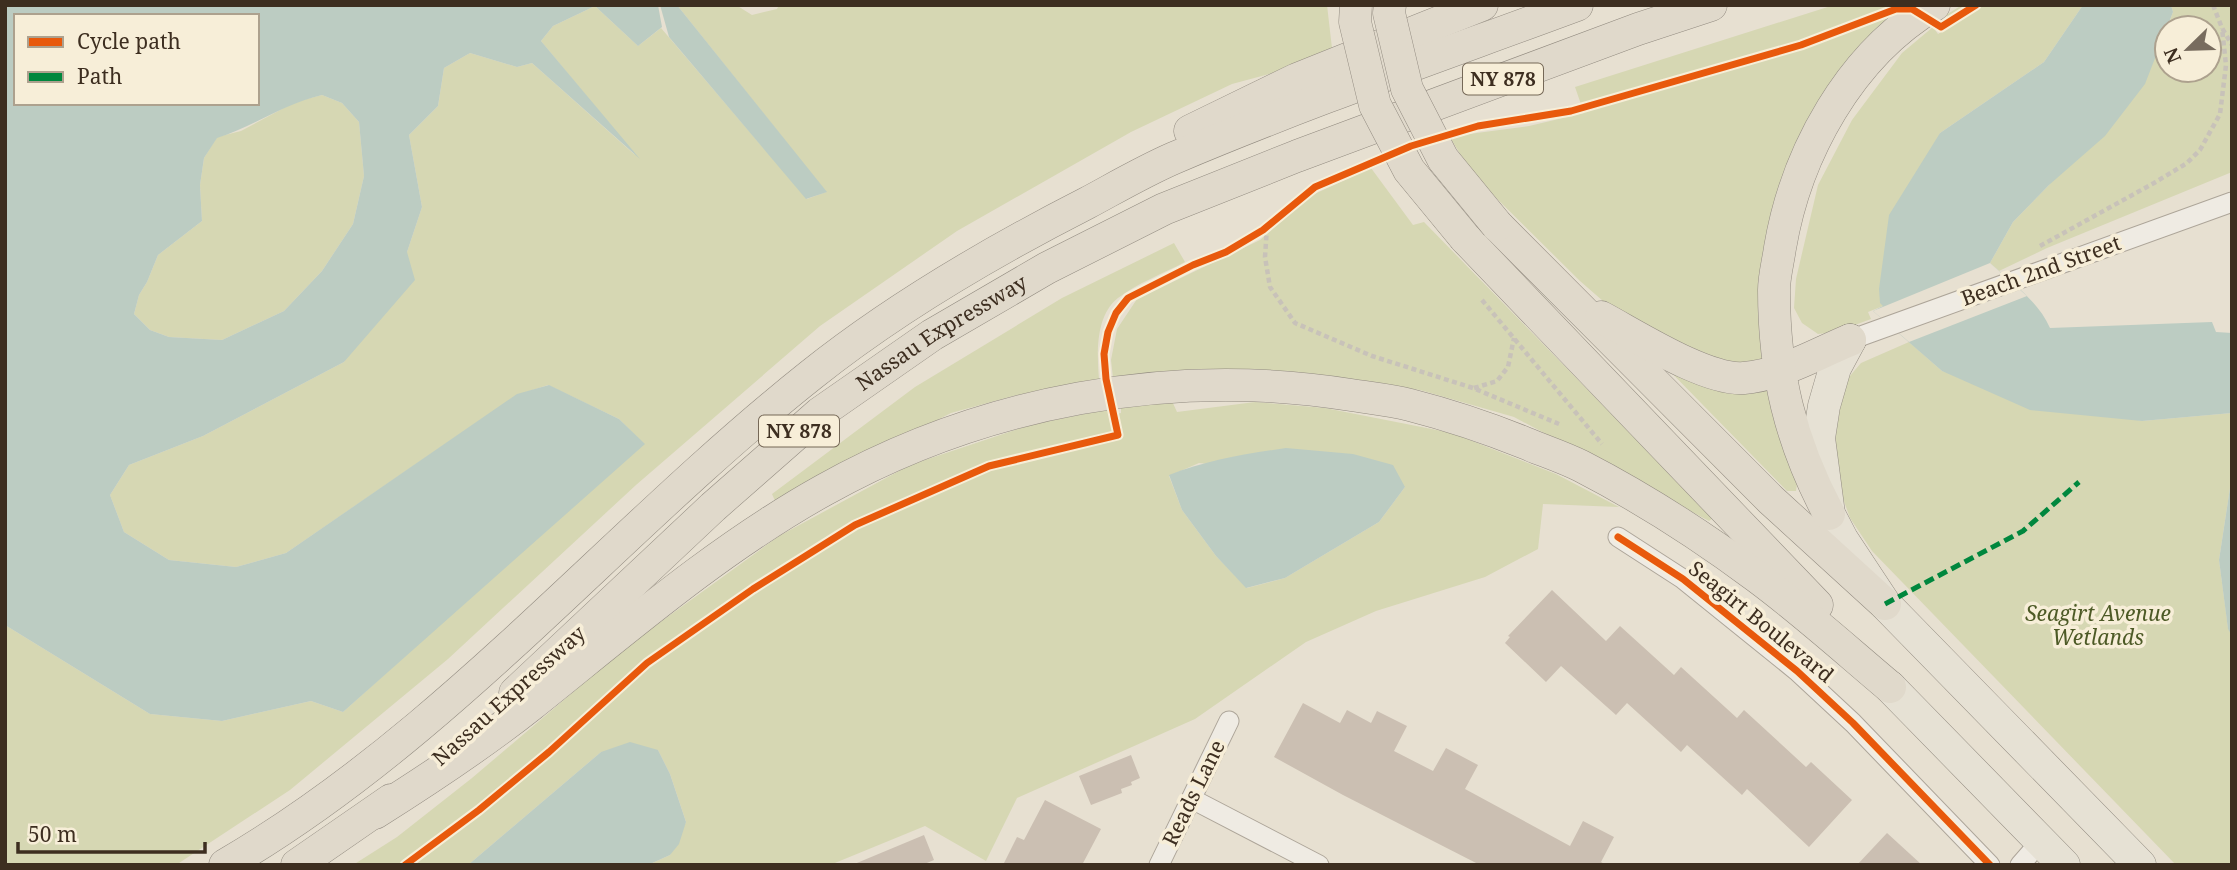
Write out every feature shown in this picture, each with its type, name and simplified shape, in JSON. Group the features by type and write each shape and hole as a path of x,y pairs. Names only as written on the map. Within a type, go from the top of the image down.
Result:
{"highway":[{"path":"1356,5 1355,22 1375,105 1409,170 1465,238 1779,563 1890,687"},
{"path":"1390,5 1389,13 1406,89 1443,159 1497,225 1771,500 1885,604"},
{"path":"939,285 1033,221 1153,149 1297,79 1482,5"},
{"name":"Nassau Expressway","path":"225,865 261,844 372,764 476,676 715,456 812,373 939,285 1041,226 1169,160 1297,109 1577,5"},
{"name":"Nassau Expressway","path":"297,865 375,813 471,734 713,507 820,413 932,335 1047,268 1164,209 1441,102 1711,5"},
{"path":"1829,514 1811,481 1790,423 1779,370 1774,288 1785,218 1808,155 1836,101 1870,57 1934,5"},
{"path":"1575,304 1707,372 1742,379 1779,370 1850,340"},
{"path":"375,813 447,768 530,706 623,628 726,552 824,490 914,446 1012,413 1109,392 1205,384 1307,388 1408,404 1493,430 1578,465 1663,512 1759,578 1890,687"}],"main road":[{"path":"1850,340 1835,368 1824,406 1819,438 1829,514 1855,560 1885,604 2140,865"},
{"path":"1890,687 2064,865"}],"street":[{"name":"Beach 2nd Street","path":"1850,340 2232,202"},
{"name":"Seagirt Boulevard","path":"1618,537 1683,579 1797,671 1853,723 1990,865"},
{"name":"Reads Lane","path":"1159,865 1229,720"},
{"path":"1192,799 1319,865"},
{"path":"2020,865 2041,841"}],"path":[{"path":"2223,30 2232,45"},
{"path":"2033,250 2154,183 2187,163 2200,150 2220,114 2226,65 2223,37"},
{"path":"1254,236 1275,221"},
{"path":"1267,227 1265,257 1270,286 1295,323 1372,356 1473,388 1548,418 1568,429"},
{"path":"1480,297 1609,452 1589,441"},
{"path":"1473,388 1497,381 1508,367 1514,338"}],"green space":[{"path":"677,5 736,5 752,15 777,9 779,5 1327,5 1333,57 1232,84 1131,132 957,231 820,326 636,485 448,659 290,790 176,865 5,865 5,625 150,714 222,721 311,701 343,712 642,442 619,419 548,385 517,395 286,553 236,567 169,560 124,532 110,495 129,465 203,436 344,362 407,252 422,207 409,135 438,106 444,68 470,53 517,67 532,63 635,155 541,41 553,26 595,6 638,46 661,28 807,199 826,192"},
{"path":"1834,5 1899,5 1827,105 1765,362 1724,368 1611,308 1473,175 1451,139 1529,126 1584,113 1575,87"},
{"path":"1962,5 2083,5 2044,62 1940,133 1883,306 1868,312 1871,319 1836,332 1818,334 1802,323 1794,308 1796,279 1818,185 1852,120 1902,53 1933,27 1938,34 1952,25 1946,15"},
{"path":"2171,5 2232,5 2232,172 2047,248 1999,271 1990,263 2013,222 2049,185 2153,51 2153,84 2223,84 2223,14 2172,14"},
{"path":"322,95 342,103 359,122 364,176 353,224 322,271 284,311 222,340 169,337 150,330 134,314 139,295 158,255 202,221 200,185 204,158 217,137 241,131 295,102"},
{"path":"1371,168 1413,225 1424,222 1713,518 1709,521 1514,417 1420,390 1304,373 1113,378 1111,360 1117,329 1137,299 1260,240 1310,196"},
{"path":"1174,243 1185,262 1125,293 1110,306 1105,315 1099,336 1099,379 1013,396 951,413 776,503 772,494 915,387 1062,298"},
{"name":"Seagirt Avenue Wetlands","path":"1909,342 1942,371 2142,421 2232,413 2232,475 2219,560 2228,628 2232,636 2232,865 2176,865 1872,551 1850,518 1833,471 1836,392 1861,363"},
{"path":"1657,358 1769,383 1783,448 1797,484 1796,491 1787,491"},
{"path":"1172,401 1177,412 1255,402 1325,408 1452,433 1556,474 1619,507 1543,504 1538,549 1485,577 1376,611 1306,642 1195,719 1017,798 986,861 925,826 830,865 648,865 670,855 686,822 670,774 658,750 601,752 468,865 353,865 397,837 472,778 626,647 779,536 910,465 1030,425 1109,409 1111,415 1121,413 1121,407","holes":["1199,463 1405,487 1379,522 1285,578 1247,588 1216,556 1182,510 1169,476"]}],"shaded area":[{"path":"5,5 658,5 662,27 638,46 595,6 553,26 541,41 640,159 532,63 517,67 470,53 444,68 438,106 409,135 422,207 407,252 415,280 344,362 203,436 129,465 110,495 124,532 169,560 236,567 286,553 517,394 549,385 619,419 645,444 343,712 311,701 222,721 150,714 5,625","holes":["322,95 342,103 359,122 364,176 353,224 322,271 284,311 222,340 169,337 150,330 134,314 139,295 158,255 202,221 200,185 204,158 217,138"]},
{"path":"660,5 677,5 827,192 806,199 669,37"},
{"path":"2083,5 2171,5 2172,14 2153,14 2153,63 2145,84 2105,136 2049,185 2013,222 1990,263 2032,301 2050,328 2212,322 2216,332 2232,333 2232,413 2142,421 2030,410 1942,371 1873,311 1883,306 1880,303 1879,289 1889,215 1940,133 2044,62"},
{"path":"1286,448 1353,454 1393,465 1405,487 1379,522 1285,578 1246,588 1216,556 1182,510 1169,475 1212,461"},
{"path":"2232,475 2232,636 2228,629 2219,560"},
{"path":"630,742 658,750 670,774 686,822 679,844 670,855 648,865 468,865 601,752"}],"pier":[{"path":"1990,263 2027,296 1909,342 1873,311"}],"building":[{"path":"1552,590 1606,641 1620,626 1674,675 1681,667 1737,718 1744,710 1806,767 1811,762 1852,800 1809,847 1747,789 1742,795 1687,745 1681,752 1627,703 1616,715 1561,666 1546,682 1505,643 1510,637 1508,636"},
{"path":"1303,703 1340,723 1347,710 1371,723 1377,711 1407,726 1394,751 1433,771 1446,748 1478,765 1465,789 1570,846 1583,821 1614,837 1601,862 1606,865 1480,865 1343,795 1274,757"},
{"path":"1131,755 1140,778 1121,789 1122,793 1091,805 1079,776"},
{"path":"1045,800 1101,829 1082,865 1003,865 1017,837 1024,840"},
{"path":"1887,833 1922,865 1857,865"},
{"path":"924,835 934,860 922,865 852,865"}],"marked path":[{"path":"1885,604 2023,531 2079,482"}],"cycle path":[{"path":"405,865 479,810 549,752 647,663 753,589 855,525 989,466 1118,435 1106,379 1104,354 1108,332 1116,313 1128,298 1193,265 1226,252 1263,230 1315,187 1411,146 1478,126 1571,111 1801,45 1896,9 1912,9 1941,27 1976,5"},
{"path":"1618,537 1683,579 1797,671 1853,723 1990,865"}]}
